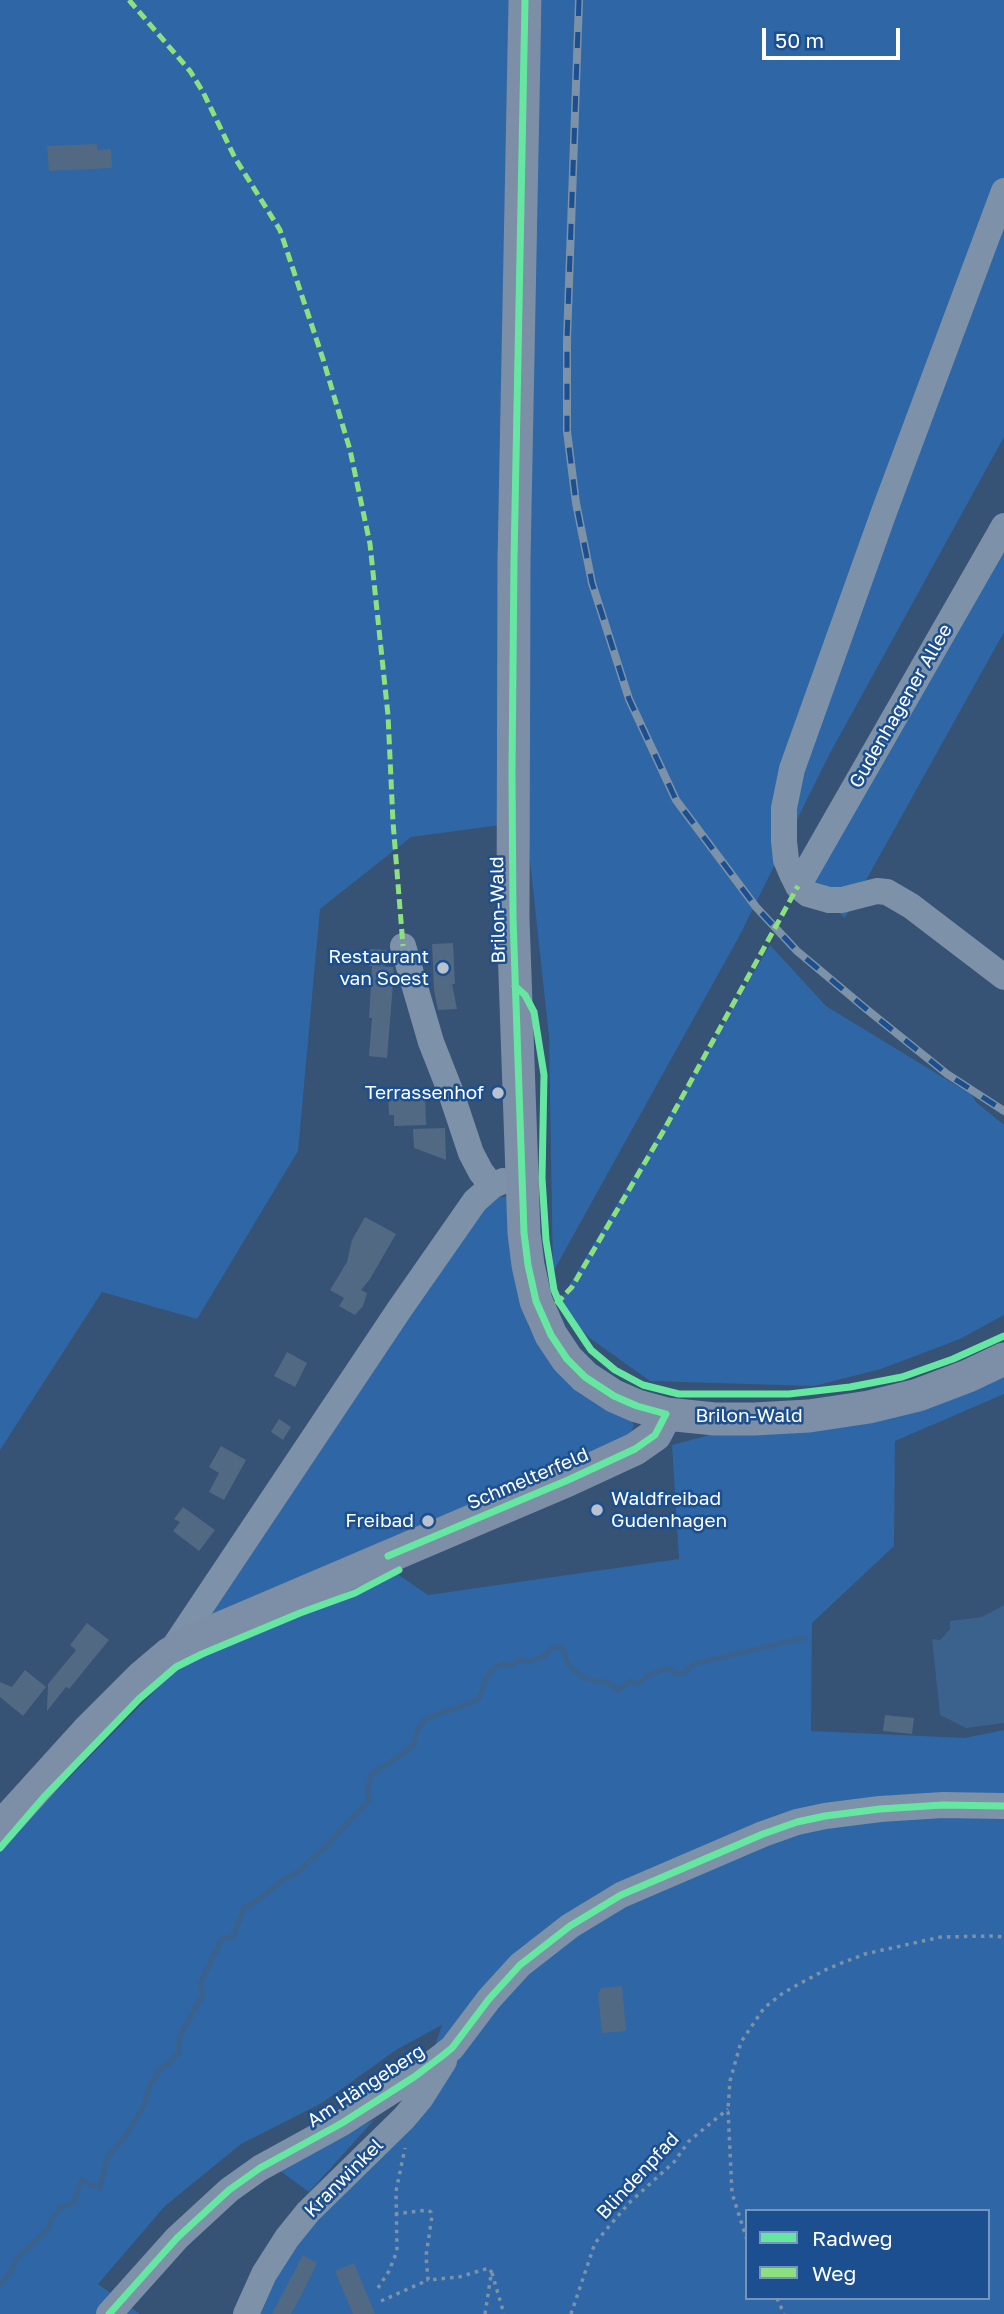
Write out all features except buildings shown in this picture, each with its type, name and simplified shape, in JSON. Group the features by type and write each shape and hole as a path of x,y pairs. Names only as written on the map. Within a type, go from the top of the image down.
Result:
{"main road":[{"name":"Brilon-Wald","path":"525,0 514,560 513,891 520,1139 528,1265 537,1301 551,1335 574,1367 614,1396 666,1414 715,1419 754,1419 809,1416 869,1407 918,1395 1004,1359"},
{"name":"Schmelterfeld","path":"0,1828 88,1732 143,1676 169,1654 195,1639 635,1449 655,1435 666,1414"}],"street":[{"path":"1004,191 884,512 792,769 784,808 786,860 798,886 817,898 830,900 842,900 877,891 887,892 911,906 1004,977"},
{"name":"Gudenhagener Allee","path":"798,886 1004,526"},
{"name":"Schmelterfeld","path":"169,1654 398,1310 475,1201 498,1184 481,1172 471,1153 431,1042 403,946"},
{"name":"Am Hängeberg","path":"109,2314 177,2238 229,2190 260,2168 342,2123 406,2082 452,2048 503,1983 550,1940 621,1895 797,1822 825,1816 916,1806 1004,1805"},
{"name":"Kranwinkel","path":"246,2314 275,2255 301,2220 412,2108 452,2048"}],"path":[{"path":"745,2234 732,2193 728,2109 730,2081 741,2042 764,2008 783,1993 829,1968 865,1954 899,1945 958,1936 1004,1937"},
{"path":"378,2288 397,2251 396,2191 412,2108"},
{"path":"395,2214 427,2210 431,2212 426,2256 428,2280"},
{"path":"381,2301 428,2280 459,2277 489,2268 504,2314"},
{"path":"485,2314 492,2273"}],"shaded area":[{"path":"0,0 513,0 501,825 411,837 320,909 298,1151 197,1319 102,1292 0,1450"},
{"path":"542,0 1004,0 1004,437 829,755 741,933 553,1272 549,1037 526,823 532,251"},
{"path":"1004,522 1004,632 845,918 805,883"},
{"path":"770,945 826,1006 972,1095 976,1102 1004,1125 1004,1315 960,1339 881,1369 814,1386 650,1381 591,1339 557,1306"},
{"path":"510,1196 514,1270 529,1328 580,1386 629,1418 634,1425 629,1438 205,1620 399,1313 492,1198"},
{"path":"1004,1370 1004,1394 895,1441 894,1546 812,1623 811,1731 965,1738 1004,1730 1004,2314 255,2314 294,2246 419,2092 442,2025 396,2050 322,2103 241,2144 165,2206 98,2284 140,2314 0,2314 0,1848 191,1654 390,1569 428,1595 679,1559 672,1445"},
{"path":"1004,1605 1004,1723 966,1728 940,1715 932,1639 940,1640 950,1629 950,1621 982,1617"},
{"path":"375,2119 309,2192 276,2168 330,2142"}],"waterway":[{"path":"0,2285 12,2270 16,2259 49,2228 52,2218 61,2207 74,2203 81,2180 100,2188 107,2158 126,2135 145,2104 150,2084 160,2068 169,2064 179,2052 179,2038 203,1994 200,1984 222,1939 233,1937 244,1908 298,1872 324,1848 369,1801 368,1788 372,1774 415,1743 415,1735 425,1719 478,1700 486,1678 501,1664 513,1665 519,1660 530,1662 544,1656 552,1648 562,1647 570,1667 587,1679 609,1683 618,1690 630,1681 637,1684 649,1675 668,1668 676,1673 684,1673 693,1664 804,1638"}],"railway":[{"path":"579,0 567,340 567,431 576,503 592,583 629,699 676,800 756,907 797,951 865,1008 947,1074 1004,1111"}],"marked path":[{"path":"129,0 190,71 235,158 280,230 350,450 370,544 388,715 403,946"},
{"path":"556,1304 572,1287 664,1130 798,886"}],"cycle path":[{"path":"388,1556 635,1449 655,1435 666,1414 614,1396 585,1377 567,1359 551,1335 536,1301 524,1233 513,918 512,771 525,0"},
{"path":"515,986 525,995 534,1012 544,1075 542,1178 546,1240 554,1290 591,1350 615,1370 643,1385 679,1394 789,1394 850,1387 902,1377 953,1359 1004,1336"},
{"path":"0,1848 44,1797 139,1699 176,1667 300,1613 355,1593 399,1570"},
{"path":"109,2314 177,2238 229,2190 260,2168 342,2123 442,2056 452,2048 489,1999 520,1965 570,1926 621,1895 797,1822 880,1809 943,1805 1004,1806"}],"place":[{"name":"Restaurant van Soest","path":"443,968"},
{"name":"Terrassenhof","path":"498,1093"},
{"name":"Waldfreibad Gudenhagen","path":"597,1510"},
{"name":"Freibad","path":"428,1521"}]}
